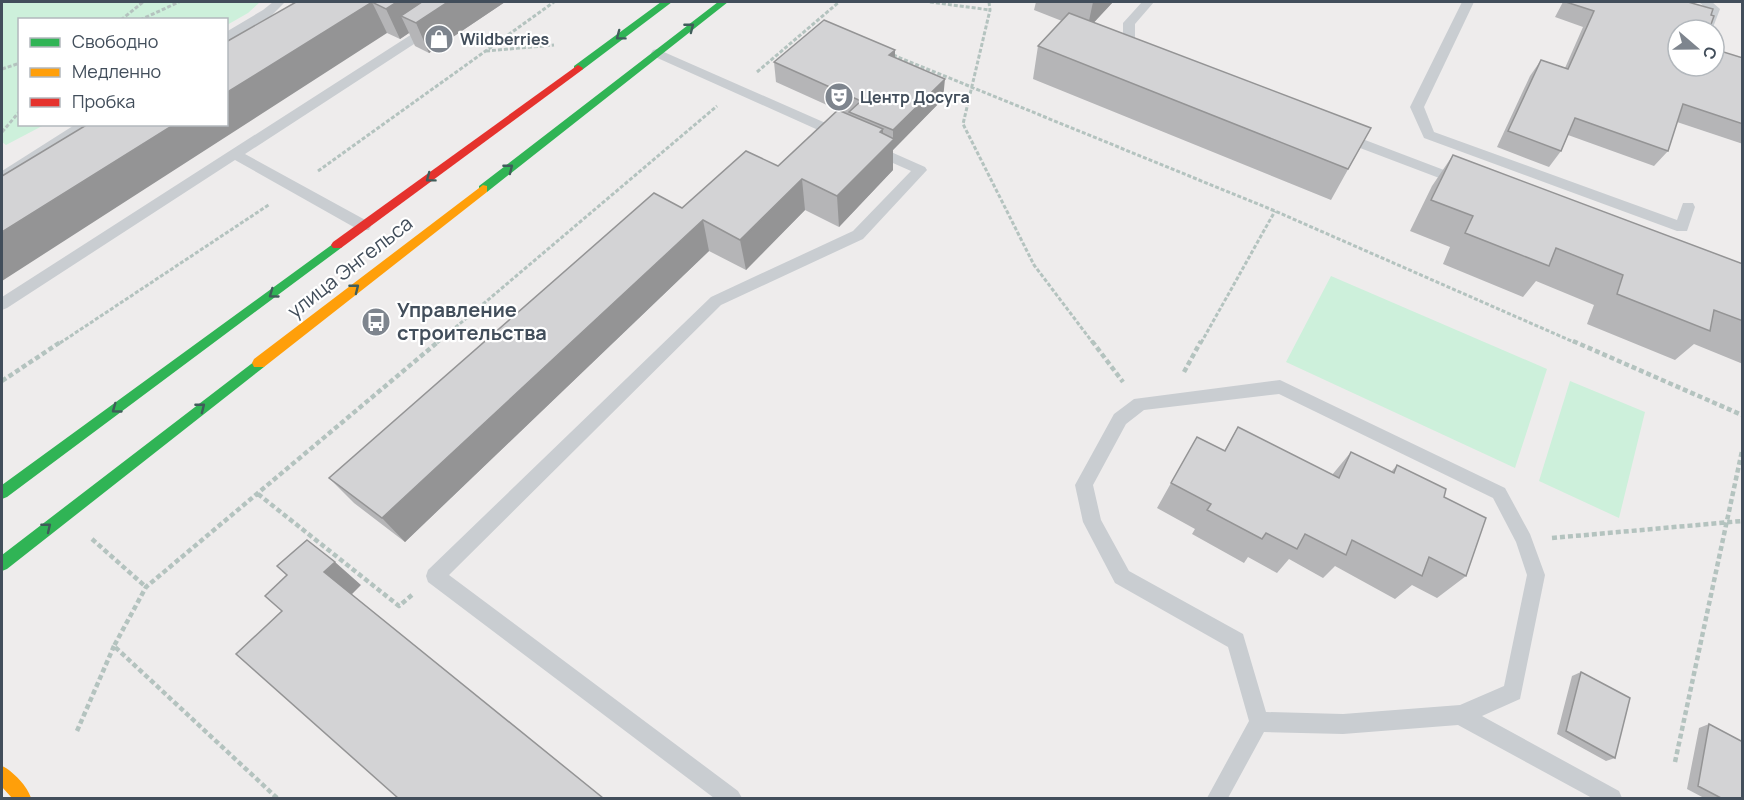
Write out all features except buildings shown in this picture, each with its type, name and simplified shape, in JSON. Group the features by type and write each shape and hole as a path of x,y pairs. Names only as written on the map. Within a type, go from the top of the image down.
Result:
{"main road":[{"name":"улица Энгельса","path":"2,494 667,2"},
{"name":"улица Энгельса","path":"2,564 723,2"},
{"path":"2,776 23,798"}],"lane":[{"path":"228,37 267,13 279,2"},
{"path":"2,304 427,30 457,2"},
{"path":"1148,2 1129,23 1129,41 1142,60 1153,64"},
{"path":"1468,2 1417,107 1429,135 1682,227 1688,207"},
{"path":"1705,2 1714,9 1711,18"},
{"path":"657,53 920,170 858,236 716,301 435,576 731,798"},
{"path":"2,177 83,126"},
{"path":"1331,132 1476,187"},
{"path":"236,154 364,226"},
{"path":"1217,798 1259,722 1236,641 1122,577 1092,522 1084,485 1120,419 1140,404 1280,387 1499,493 1524,540 1536,575 1513,692 1460,715 1343,724 1259,722"},
{"path":"1460,715 1612,798"}],"path":[{"path":"123,18 143,2"},
{"path":"144,18 179,2"},
{"path":"77,731 114,645 146,587 839,2"},
{"path":"930,2 990,10"},
{"path":"989,2 990,10 963,124 1034,265 1140,404"},
{"path":"814,23 825,27"},
{"path":"887,53 1275,211 1743,415"},
{"path":"2,69 18,64"},
{"path":"2,132 18,113"},
{"path":"1165,401 1189,365 1275,211"},
{"path":"1675,762 1743,451"},
{"path":"258,494 399,606 435,576"},
{"path":"1524,540 1743,521"},
{"path":"114,645 277,798"}],"green space":[{"path":"2,2 260,2 248,13 228,24 228,18 18,18 18,126 42,126 6,145 2,142"},
{"path":"1331,276 1547,369 1515,468 1286,362"},
{"path":"1570,381 1645,412 1619,518 1539,481"}],"traffic: fast":[{"path":"578,68 667,2"},
{"path":"483,189 723,2"},
{"path":"2,493 337,245"},
{"path":"2,564 259,363"}],"traffic: slow":[{"path":"259,363 483,189"},
{"path":"2,775 23,798"}],"traffic: jam":[{"path":"337,245 578,68"}],"place":[{"name":"Wildberries","path":"439,39"},
{"name":"Центр Досуга","path":"839,97"},
{"name":"Управление строительства","path":"376,322"}]}
